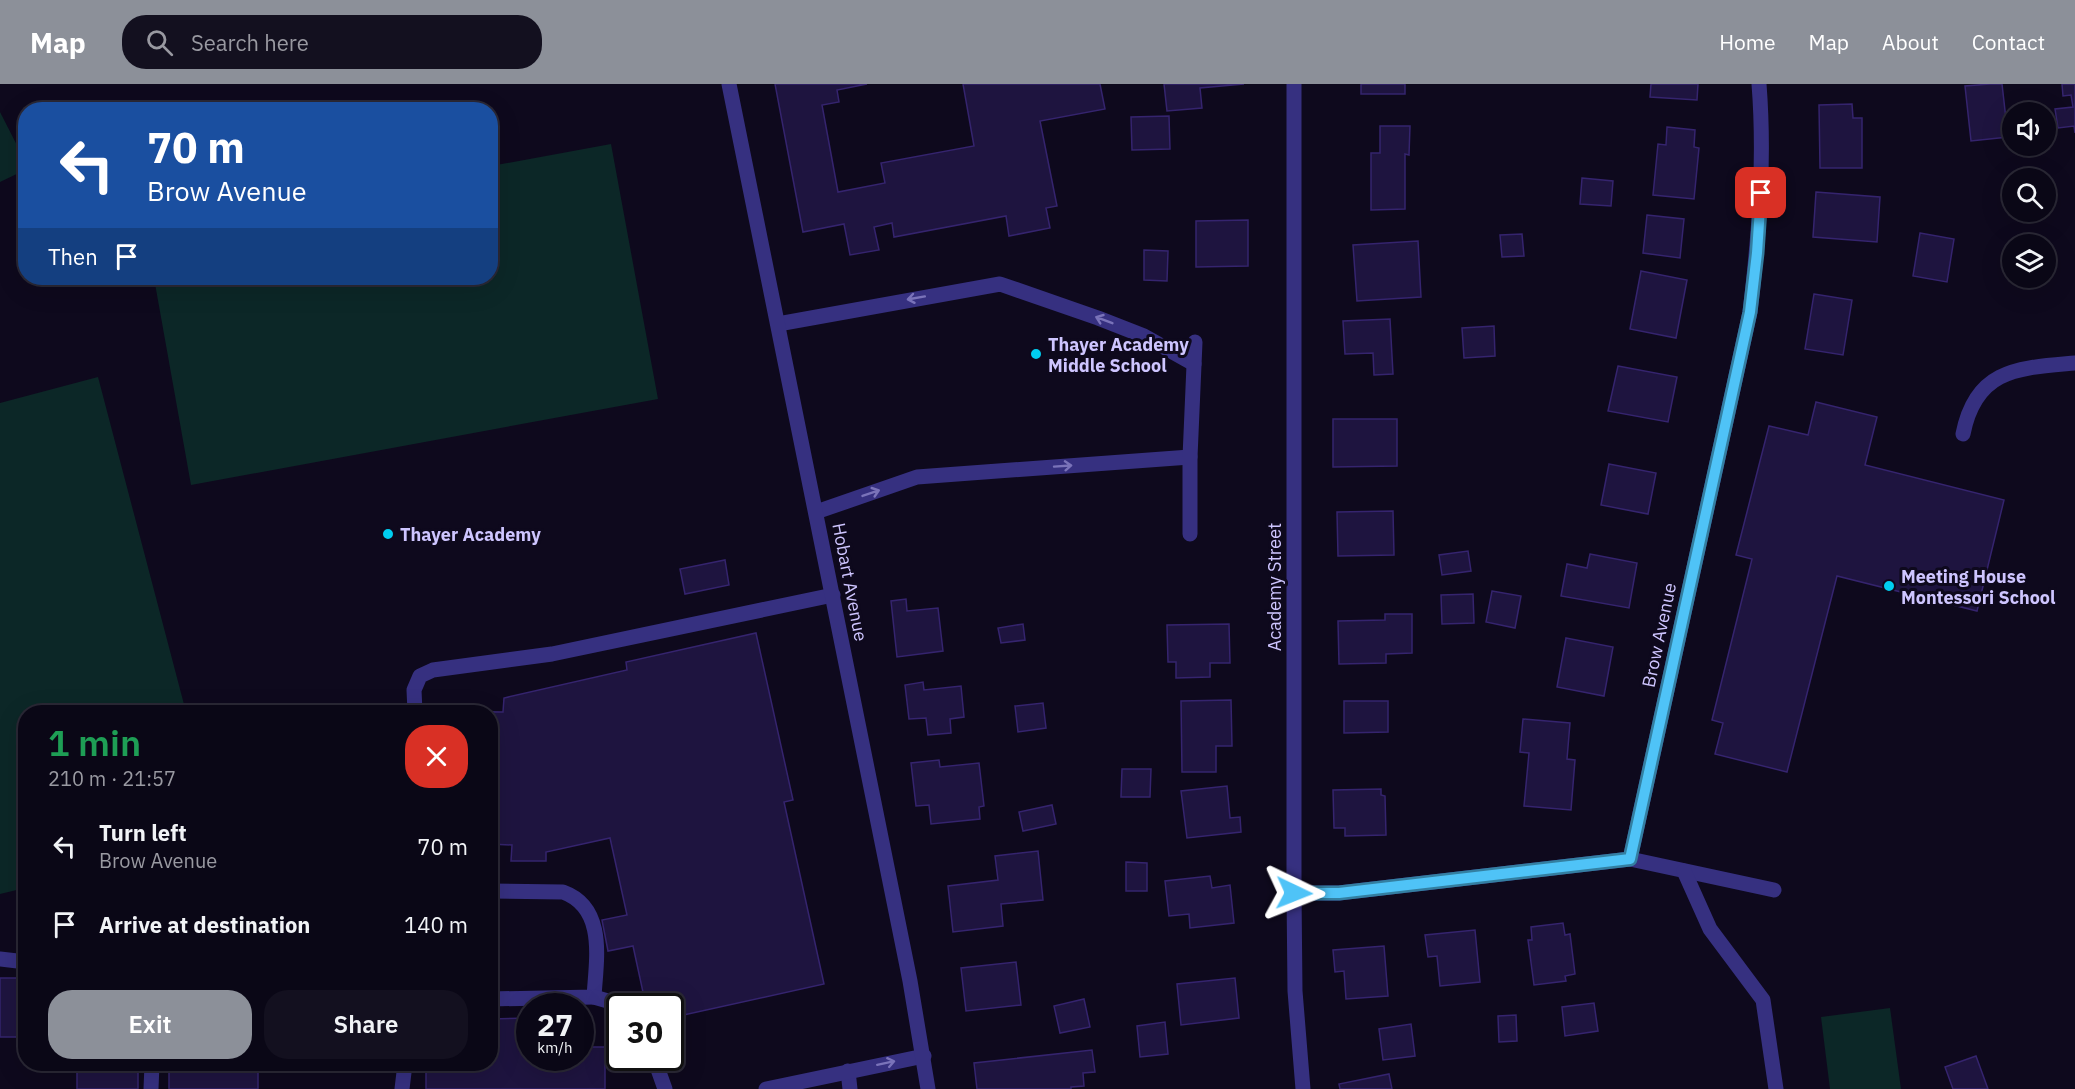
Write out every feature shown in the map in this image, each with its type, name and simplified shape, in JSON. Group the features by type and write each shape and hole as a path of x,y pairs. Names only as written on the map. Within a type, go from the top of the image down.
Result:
{"street":[{"name":"Hobart Avenue","path":"729,84 833,595 924,1056 928,1089"},
{"name":"Academy Street","path":"1294,84 1294,893 1295,991 1303,1089"},
{"name":"Brow Avenue","path":"1630,859 1750,312 1757,253 1761,183 1759,84"},
{"path":"778,324 999,284 1144,336 1194,364"},
{"path":"1190,534 1190,457 1195,342"},
{"path":"1963,434 1966,417 1979,392 1996,379 2018,370 2075,363"},
{"path":"816,512 917,477 1190,457"},
{"path":"415,705 414,690 420,676 433,670 552,654 833,595"},
{"path":"1294,893 1339,893 1630,859 1774,890"},
{"path":"1684,871 1710,929 1763,1000 1776,1089"},
{"path":"498,891 562,892 573,896 583,904 590,916 596,938 594,998 606,1001"},
{"path":"0,959 18,961"},
{"path":"498,999 516,999"},
{"path":"766,1089 924,1056"},
{"path":"151,1089 152,1071"},
{"path":"402,1089 404,1071"},
{"path":"659,1071 665,1089"},
{"path":"848,1071 850,1089"}],"green space":[{"path":"0,112 18,147 18,173 0,182"},
{"path":"611,144 658,399 191,485 155,285 498,285 498,165"},
{"path":"98,377 184,705 18,705 18,890 0,894 0,403"},
{"path":"1890,1008 1901,1089 1830,1089 1821,1017"}],"building":[{"path":"775,84 867,84 837,90 839,102 822,105 838,192 885,183 881,163 974,146 963,84 1100,84 1105,109 1040,121 1057,206 1046,208 1050,228 1009,236 1006,216 894,237 892,223 874,227 879,250 850,255 844,224 803,232"},
{"path":"1164,84 1244,84 1200,88 1202,108 1167,111"},
{"path":"1361,84 1405,84 1405,94 1361,94"},
{"path":"1651,84 1698,84 1697,100 1650,97"},
{"path":"2002,84 2004,102 2002,102 2002,138 1971,141 1965,86"},
{"path":"2062,84 2075,84 2075,133 2074,126 2058,128 2056,109 2073,107 2071,95 2063,96"},
{"path":"1852,104 1853,118 1862,118 1862,168 1820,168 1819,105"},
{"path":"1169,116 1170,149 1132,150 1131,117"},
{"path":"1380,126 1410,126 1409,155 1405,154 1405,209 1371,210 1371,153 1380,153"},
{"path":"1667,127 1695,130 1694,147 1699,148 1694,199 1653,195 1658,144 1666,145"},
{"path":"1582,178 1613,181 1611,206 1580,204"},
{"path":"1816,192 1880,197 1877,242 1813,237"},
{"path":"1647,215 1684,219 1680,258 1643,253"},
{"path":"1248,220 1248,266 1196,267 1196,221"},
{"path":"1920,233 1954,239 1947,282 1913,276"},
{"path":"1522,234 1524,256 1502,257 1500,235"},
{"path":"1418,241 1421,297 1357,301 1353,245"},
{"path":"1144,250 1168,251 1167,281 1144,280"},
{"path":"1641,271 1687,280 1676,338 1630,329"},
{"path":"1814,294 1852,300 1843,355 1805,349"},
{"path":"1390,319 1393,374 1374,375 1373,353 1345,354 1343,321"},
{"path":"1494,326 1495,356 1464,358 1462,328"},
{"path":"1618,366 1677,377 1668,422 1608,411"},
{"path":"1816,402 1877,417 1865,465 2004,500 1977,611 1837,576 1787,772 1715,754 1723,723 1712,720 1752,559 1736,555 1769,426 1808,435"},
{"path":"1333,419 1397,419 1397,466 1333,467"},
{"path":"1609,464 1656,473 1648,514 1601,505"},
{"path":"1393,511 1394,555 1338,556 1337,512"},
{"path":"1468,551 1471,571 1442,575 1439,555"},
{"path":"1590,554 1637,563 1629,608 1561,596 1567,564 1587,568"},
{"path":"725,560 729,585 685,594 680,569"},
{"path":"1492,591 1521,596 1515,628 1486,622"},
{"path":"1473,594 1474,623 1442,624 1441,595"},
{"path":"906,599 907,611 938,608 943,651 897,657 891,601"},
{"path":"1385,614 1412,614 1412,653 1386,654 1386,663 1339,664 1338,621 1385,620"},
{"path":"1023,624 1025,640 1001,643 998,628"},
{"path":"1229,624 1230,663 1210,663 1210,677 1176,678 1176,662 1168,662 1167,625"},
{"path":"756,633 793,800 784,802 824,984 684,1015 684,993 643,993 633,946 608,951 602,920 627,915 610,838 546,852 546,861 511,861 512,845 498,844 498,712 503,712 504,698 627,670 626,662"},
{"path":"1566,638 1613,647 1604,696 1557,687"},
{"path":"923,682 924,690 961,686 964,717 950,719 951,733 928,735 926,718 909,719 905,685"},
{"path":"1231,700 1232,746 1216,746 1216,772 1182,772 1181,701"},
{"path":"1344,701 1388,701 1388,732 1344,733"},
{"path":"1043,703 1046,728 1018,732 1015,706"},
{"path":"1523,719 1570,723 1567,759 1575,760 1571,810 1524,806 1529,753 1520,752"},
{"path":"939,760 940,767 979,763 984,806 979,807 980,819 931,824 929,805 916,806 911,763"},
{"path":"1122,769 1151,769 1150,797 1121,797"},
{"path":"1227,786 1230,818 1240,817 1241,832 1187,838 1181,791"},
{"path":"1381,789 1381,795 1385,796 1386,835 1345,836 1345,828 1334,828 1333,790"},
{"path":"1052,805 1056,824 1023,831 1019,812"},
{"path":"1038,851 1043,900 1001,904 1003,926 953,932 948,886 998,880 995,856"},
{"path":"1126,862 1147,863 1147,891 1126,891"},
{"path":"1210,876 1212,888 1230,885 1234,923 1190,928 1189,914 1169,916 1165,881"},
{"path":"1563,923 1565,935 1570,934 1575,974 1565,976 1566,981 1534,985 1528,940 1532,940 1531,927"},
{"path":"1475,930 1480,982 1440,986 1437,956 1428,957 1425,935"},
{"path":"1384,946 1388,996 1346,999 1344,971 1335,972 1333,950"},
{"path":"1016,962 1021,1005 966,1011 961,968"},
{"path":"0,978 18,978 18,1037 0,1037"},
{"path":"1235,978 1239,1018 1181,1025 1177,984"},
{"path":"1084,999 1090,1027 1060,1033 1054,1006"},
{"path":"1594,1003 1598,1031 1565,1036 1562,1007"},
{"path":"1516,1015 1517,1041 1499,1042 1498,1016"},
{"path":"516,1018 516,1071 594,1071 594,1047 605,1047 605,1089 426,1089 426,1071 498,1071 498,1019"},
{"path":"1165,1022 1168,1054 1140,1057 1137,1026"},
{"path":"1411,1024 1415,1056 1383,1060 1379,1029"},
{"path":"1092,1050 1095,1072 1083,1073 1084,1086 1071,1087 1071,1089 977,1089 974,1063"},
{"path":"1976,1056 1988,1089 1953,1089 1945,1067"},
{"path":"77,1071 138,1071 138,1089 77,1089"},
{"path":"169,1071 258,1071 258,1089 169,1089"},
{"path":"1389,1074 1392,1089 1340,1089 1339,1084"}],"place":[{"name":"Thayer Academy Middle School","path":"1036,354"},
{"name":"Thayer Academy","path":"388,534"},
{"name":"Meeting House Montessori School","path":"1889,586"}],"route":[{"path":"1294,893 1339,893 1630,859 1750,312 1761,193"}]}
